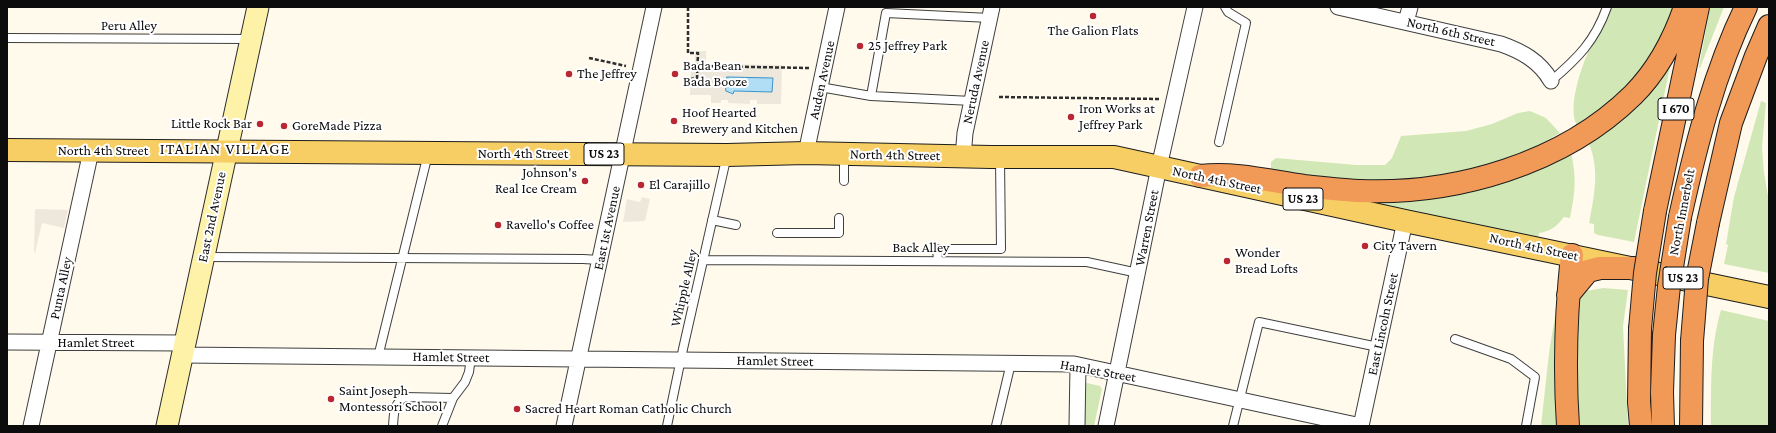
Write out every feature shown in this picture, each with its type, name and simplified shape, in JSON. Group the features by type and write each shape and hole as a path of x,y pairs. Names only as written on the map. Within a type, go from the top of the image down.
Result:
{"highway":[{"path":"1200,176 1232,175 1339,189 1382,191 1412,190 1462,182 1518,165 1537,158 1567,143 1610,115 1634,94 1652,73 1668,47 1685,7"},
{"name":"North Innerbelt","path":"1641,426 1639,402 1640,329 1645,273 1655,211 1698,7"},
{"name":"North Innerbelt","path":"1663,426 1662,392 1664,335 1669,286 1680,217 1691,165 1713,90 1746,7"},
{"name":"North Innerbelt","path":"1691,426 1692,341 1698,279 1708,223 1731,123 1769,26"},
{"path":"1568,426 1565,384 1568,295 1572,254"},
{"path":"1568,295 1588,271 1600,268 1634,268"}],"main road":[{"name":"North 4th Street","path":"7,150 727,155 806,153 1000,157 1114,157 1405,221 1572,254 1769,296"}],"street":[{"name":"East 2nd Avenue","path":"167,426 258,7"},
{"name":"East 1st Avenue","path":"564,426 654,7"},
{"name":"Auden Avenue","path":"806,153 837,7"},
{"name":"Warren Street","path":"1106,426 1118,374 1159,167 1195,7"},
{"name":"North 6th Street","path":"1338,7 1501,44 1521,51 1533,59 1551,81"},
{"path":"1406,22 1410,7"},
{"name":"Neruda Avenue","path":"963,156 965,133 991,12"},
{"name":"Punta Alley","path":"31,426 90,151"},
{"name":"East Lincoln Street","path":"1361,426 1405,221"},
{"name":"Hamlet Street","path":"7,342 49,342 378,357 579,358 1078,365 1361,426"},
{"path":"1077,426 1078,365"}],"lane":[{"path":"1219,142 1246,24 1228,12 1225,7"},
{"path":"1551,81 1577,58 1595,35 1607,7"},
{"path":"871,96 886,13 991,12"},
{"name":"Peru Alley","path":"7,38 251,39"},
{"path":"820,87 871,96 972,101"},
{"path":"378,357 428,153"},
{"path":"844,154 844,181"},
{"name":"Whipple Alley","path":"667,426 680,360 727,155"},
{"path":"938,261 937,249 1002,249 1000,157"},
{"path":"777,233 839,234 839,218"},
{"path":"712,220 736,225"},
{"path":"204,257 600,260"},
{"name":"Back Alley","path":"703,260 1087,262 1138,273"},
{"path":"1233,426 1259,322 1378,347"},
{"path":"1455,338 1511,359 1535,377 1526,426"},
{"path":"442,426 452,398 465,382 469,372 471,358"},
{"path":"996,426 1011,363"},
{"path":"393,426 394,410 398,401 405,397 452,398"}],"path":[{"path":"688,7 688,54 698,54 697,78 690,78"},
{"path":"589,58 626,66"},
{"path":"697,66 810,68"},
{"path":"999,97 1166,100"}],"green space":[{"path":"1609,7 1672,7 1669,18 1658,42 1634,78 1613,99 1582,121 1594,138 1666,66 1670,67 1634,242 1598,235 1594,233 1594,224 1589,223 1595,184 1594,163 1589,144 1578,128 1574,117 1576,90 1580,75 1585,60"},
{"path":"1710,7 1724,7 1700,68 1699,67"},
{"path":"1761,101 1766,103 1762,147 1764,173 1769,202 1769,273 1724,264 1734,197"},
{"path":"1530,111 1546,118 1560,133 1535,147 1495,163 1462,172 1403,181 1320,179 1271,170 1271,162 1276,158 1356,165 1385,165 1392,158 1401,136 1466,131 1492,124 1518,113"},
{"path":"1571,153 1575,186 1570,218 1564,217 1553,228 1539,233 1538,239 1373,205 1373,199"},
{"path":"1603,288 1628,290 1623,326 1628,426 1578,426 1574,388 1579,300 1586,291"},
{"path":"1556,310 1555,390 1558,426 1541,426 1549,353"},
{"path":"1721,310 1769,321 1769,426 1711,426 1711,382 1713,353 1717,324"},
{"path":"1087,383 1100,386 1102,389 1094,426 1082,426 1084,384"}],"shaded area":[{"path":"695,51 706,51 706,64 782,65 781,104 757,104 757,100 750,100 750,104 728,103 728,100 721,100 721,103 711,103 711,95 690,95 691,66 695,66","holes":["727,77 772,92 733,91 733,94 730,94"]},
{"path":"642,197 650,199 645,221 623,222 627,199 640,202"},
{"path":"35,209 68,210 64,228 42,223 35,253 34,252"}],"water":[{"path":"727,77 773,78 772,92 734,91 733,94 726,91"}],"place":[{"name":"The Galion Flats","path":"1093,16"},
{"name":"25 Jeffrey Park","path":"860,46"},
{"name":"The Jeffrey","path":"569,74"},
{"name":"Bada Bean Bada Booze","path":"675,74"},
{"name":"Iron Works at Jeffrey Park","path":"1071,117"},
{"name":"Hoof Hearted Brewery and Kitchen","path":"674,121"},
{"name":"Little Rock Bar","path":"260,124"},
{"name":"GoreMade Pizza","path":"284,126"},
{"name":"Johnson's Real Ice Cream","path":"585,181"},
{"name":"El Carajillo","path":"641,185"},
{"name":"Ravello's Coffee","path":"498,225"},
{"name":"City Tavern","path":"1365,246"},
{"name":"Wonder Bread Lofts","path":"1227,261"},
{"name":"Saint Joseph Montessori School","path":"331,399"},
{"name":"Sacred Heart Roman Catholic Church","path":"517,409"}],"district":[{"name":"ITALIAN VILLAGE","path":"225,149"}]}
